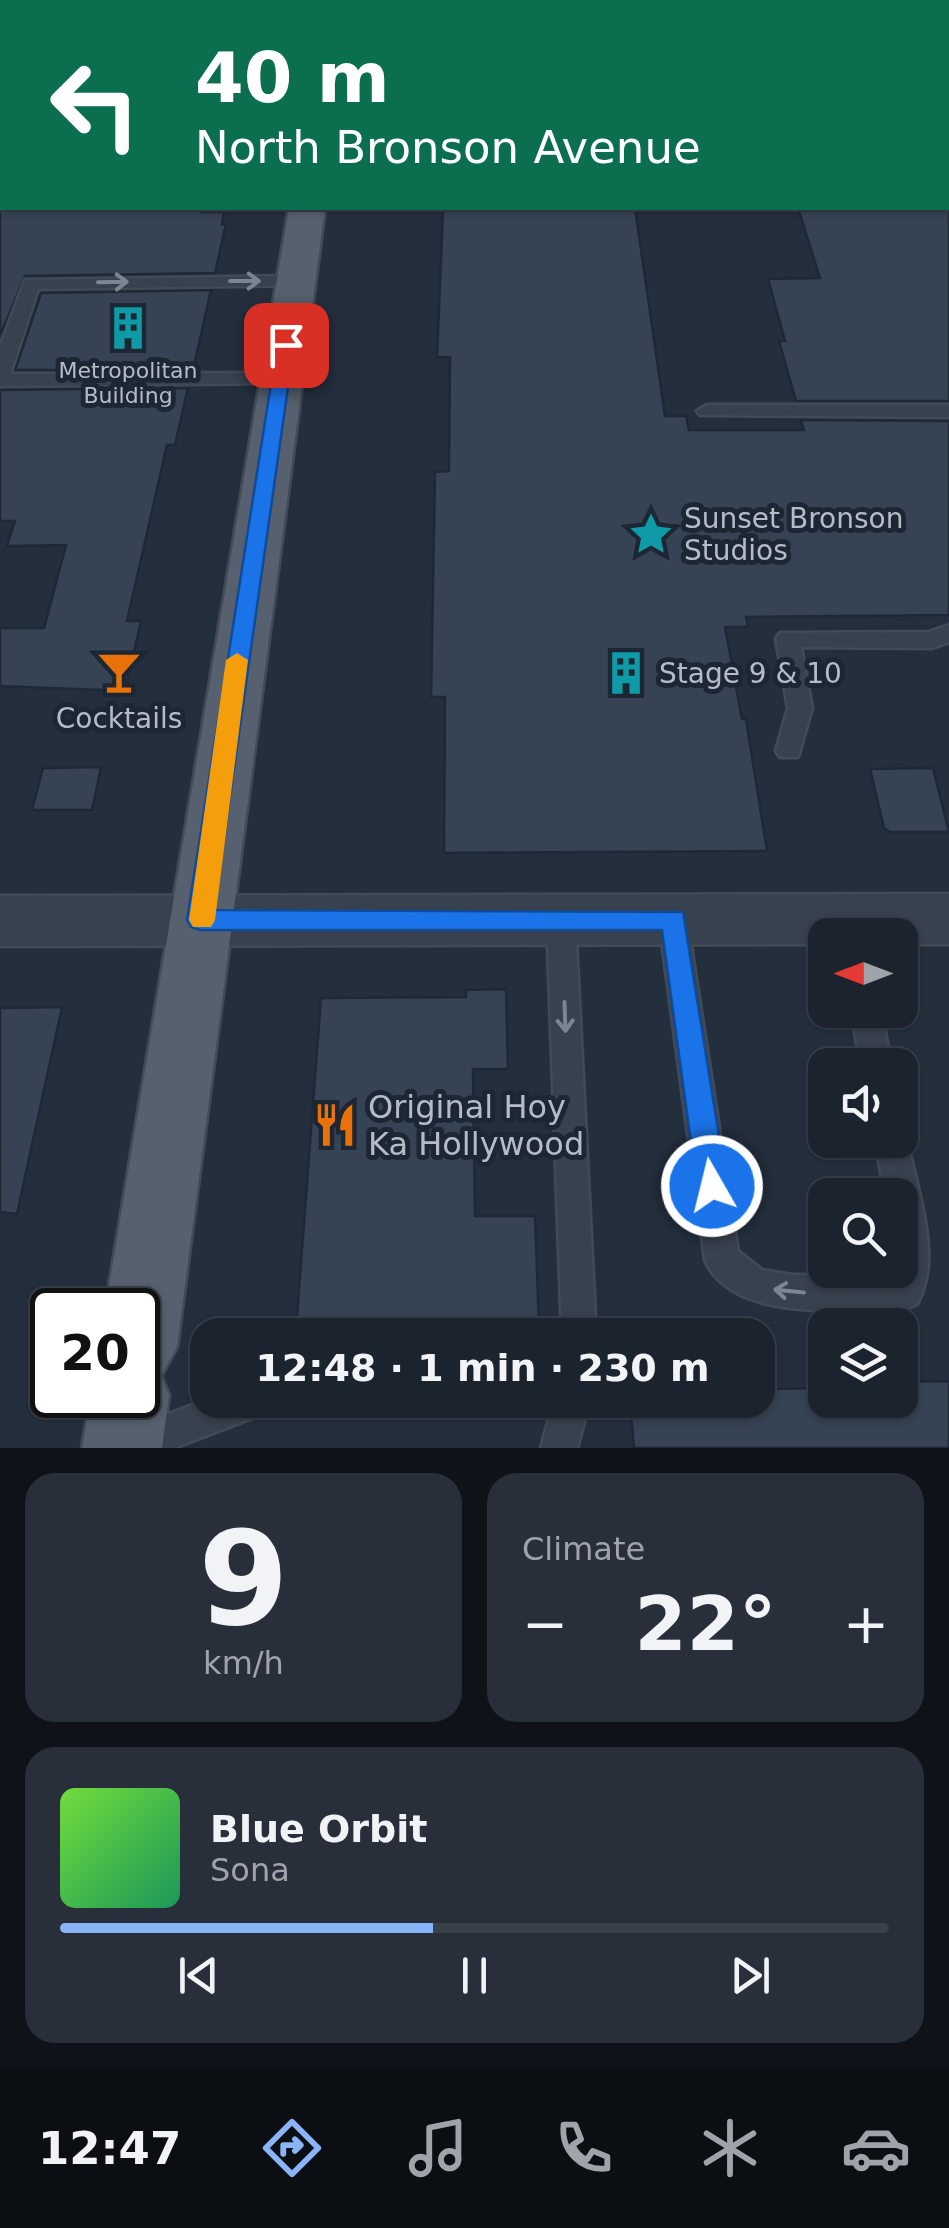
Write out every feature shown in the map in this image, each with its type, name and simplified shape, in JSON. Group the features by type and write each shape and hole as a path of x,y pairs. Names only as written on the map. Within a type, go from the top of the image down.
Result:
{"main road":[{"path":"147,1288 307,210"},
{"path":"124,1448 127,1418"}],"street":[{"path":"0,921 674,920 808,925"},
{"path":"918,923 949,920"}],"lane":[{"path":"279,379 0,377 31,284 296,281"},
{"path":"708,411 949,411"},
{"path":"790,750 800,708 788,639 932,640 949,633"},
{"path":"561,920 578,1318"},
{"path":"674,920 722,1260 754,1286 792,1292 905,1292 914,1278 894,1158"},
{"path":"124,1448 204,1418"},
{"path":"559,1448 566,1418"}],"building":[{"path":"0,210 224,212 222,224 226,224 215,273 25,276 0,336"},
{"path":"443,210 635,210 665,416 686,416 689,430 804,430 801,420 949,421 949,615 746,617 748,627 725,627 742,719 746,719 767,851 444,853 445,697 431,697 435,472 449,471 450,357 437,357"},
{"path":"799,210 949,210 949,401 796,401 779,341 785,341 768,279 820,278"},
{"path":"211,290 193,370 15,370 41,293"},
{"path":"188,388 175,445 167,445 127,621 141,621 125,691 0,686 0,628 44,628 66,545 7,546 15,521 0,521 0,390"},
{"path":"101,767 92,810 32,810 43,768"},
{"path":"933,768 949,832 890,832 884,828 870,769"},
{"path":"506,989 508,1069 473,1069 475,1216 535,1216 539,1318 297,1318 321,998 466,997 466,990"},
{"path":"62,1007 17,1214 0,1212 0,1008"},
{"path":"949,1381 949,1448 634,1448 632,1418 775,1418 775,1389 808,1388 808,1418 918,1418 918,1382"}],"slow traffic":[{"path":"202,920 237,660"}],"place":[{"name":"Metropolitan Building","path":"128,328"},
{"name":"Sunset Bronson Studios","path":"651,534"},
{"name":"Cocktails","path":"119,672"},
{"name":"Stage 9 & 10","path":"626,673"},
{"name":"Original Hoy Ka Hollywood","path":"335,1125"}],"route":[{"path":"286,345 200,920 674,920 712,1186"}]}
